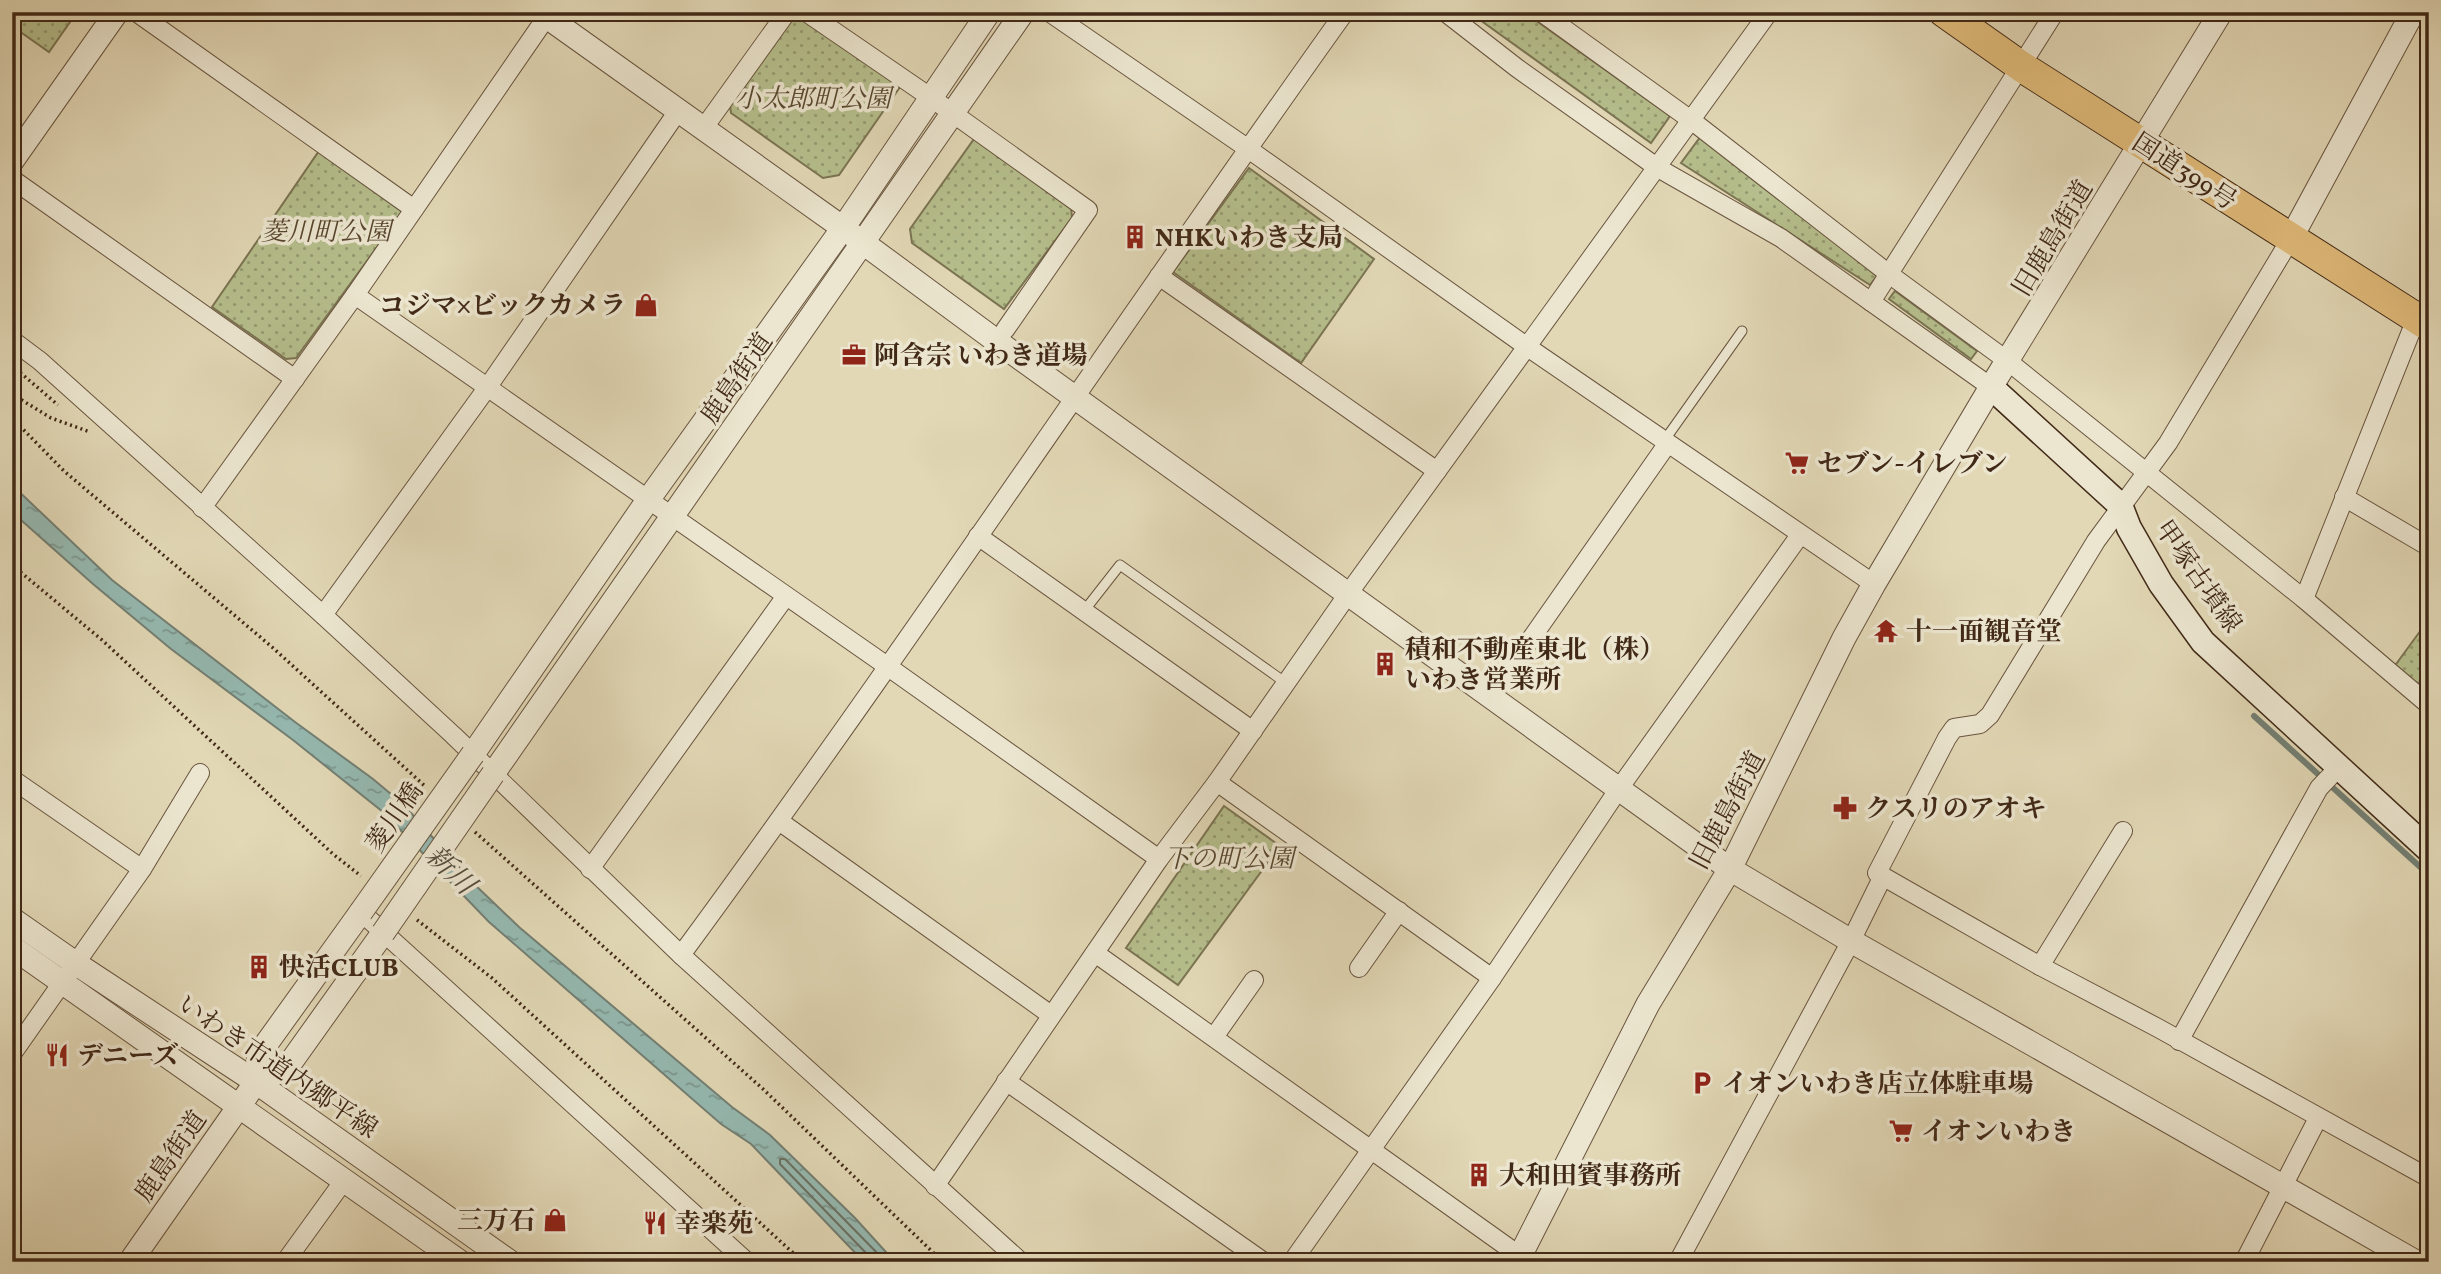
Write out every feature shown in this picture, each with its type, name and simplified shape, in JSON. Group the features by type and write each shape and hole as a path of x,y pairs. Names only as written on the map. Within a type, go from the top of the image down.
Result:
{"highway":[{"name":"国道399号","path":"1944,12 2022,67 2422,323"}],"main road":[{"name":"甲塚古墳線","path":"1992,387 2120,505 2129,528 2161,584 2203,642 2429,850"}],"street":[{"path":"12,161 117,12"},
{"path":"136,12 414,209"},
{"path":"704,129 787,12"},
{"path":"806,12 1088,210 1005,330"},
{"name":"鹿島街道","path":"473,754 648,500 843,228 989,12"},
{"name":"鹿島街道","path":"494,774 1023,12"},
{"path":"1049,12 1247,148 1526,346 1874,584"},
{"path":"681,955 779,821 1247,148 1345,12"},
{"path":"1445,12 1517,68 1658,168 1781,238 1992,387"},
{"path":"935,1186 1159,859 1769,12"},
{"path":"1871,302 2055,12"},
{"name":"旧鹿島街道","path":"1518,1259 1648,1004 1730,869 1844,638 1874,584 2221,12"},
{"path":"2413,12 2290,240 2168,443 2120,505 1990,715 1980,724 1954,728 1947,738 1877,873 2040,966 2429,1178"},
{"path":"202,508 355,295 545,14 1730,869 1851,941 2416,1262"},
{"path":"1549,15 1692,120 1889,274 2009,362 2304,599 2429,705"},
{"path":"323,615 487,388 678,111"},
{"path":"12,179 295,379"},
{"path":"1159,276 1437,471"},
{"path":"355,295 1159,859"},
{"path":"2304,599 2344,497 2422,323"},
{"path":"12,340 40,361 323,615 473,754 681,955 1021,1262"},
{"path":"1491,696 1666,442"},
{"path":"2344,497 2429,547"},
{"path":"1292,1262 1492,978 1618,790 1800,535"},
{"path":"978,536 1252,731"},
{"path":"590,869 786,596"},
{"name":"菱川橋","path":"360,912 473,754"},
{"path":"2179,1041 2319,788 2338,768"},
{"path":"12,1054 142,869 200,774"},
{"path":"383,933 494,774"},
{"path":"12,779 142,869"},
{"path":"1217,782 1492,978"},
{"path":"779,821 1051,1015"},
{"path":"2040,966 2123,831"},
{"path":"1678,1262 1883,877"},
{"path":"360,912 747,1262"},
{"name":"鹿島街道","path":"130,1262 256,1082 259,1054 360,912"},
{"path":"1359,968 1399,912"},
{"name":"いわき市道内郷平線","path":"12,919 256,1082 510,1262"},
{"name":"鹿島街道","path":"256,1082 286,1069 383,933"},
{"name":"いわき市道内郷平線","path":"12,947 460,1262"},
{"path":"1095,953 1371,1148 1518,1259"},
{"path":"1213,1037 1254,980"},
{"path":"1006,1081 1264,1262"},
{"path":"2244,1262 2318,1118"},
{"path":"285,1262 345,1179"}],"lane":[{"path":"1666,442 1742,331"},
{"path":"1084,611 1120,565 1286,683"}],"path":[{"path":"12,394 51,418 90,432"},
{"path":"12,418 64,471 272,647 433,794"},
{"path":"12,565 102,640 334,854 365,879"},
{"path":"474,831 763,1089 943,1262"},
{"path":"408,912 492,978 803,1262"}],"green space":[{"path":"12,12 77,12 49,52 12,26"},
{"path":"1469,12 1524,12 1670,116 1651,143"},
{"name":"小太郎町公園","path":"800,17 900,87 839,175 823,178 731,113 730,106 791,18"},
{"path":"1701,136 1879,273 1870,285 1681,163"},
{"path":"974,139 1071,207 1072,218 1004,309 912,243 910,229"},
{"name":"菱川町公園","path":"321,148 398,201 402,213 296,358 286,359 212,307"},
{"path":"1249,168 1374,259 1301,363 1173,272"},
{"path":"1895,291 1977,351 1971,359 1889,299"},
{"path":"2421,630 2429,635 2429,703 2391,671"},
{"name":"下の町公園","path":"1224,806 1280,846 1178,985 1126,948"}],"water":[{"name":"新川","path":"12,485 112,580 404,805 473,883 519,927 732,1107 770,1135 855,1218 895,1262 864,1262 751,1144 721,1124 489,922 383,812 293,740 171,649 93,584 12,512"}],"waterway":[{"path":"2254,716 2429,875"}],"place":[{"name":"NHKいわき支局","path":"1135,237"},
{"name":"コジマ×ビックカメラ","path":"646,305"},
{"name":"阿含宗 いわき道場","path":"854,355"},
{"name":"セブン-イレブン","path":"1797,463"},
{"name":"十一面観音堂","path":"1886,631"},
{"name":"積和不動産東北（株） いわき営業所","path":"1385,664"},
{"name":"クスリのアオキ","path":"1845,808"},
{"name":"快活CLUB","path":"259,967"},
{"name":"デニーズ","path":"57,1055"},
{"name":"イオンいわき店立体駐車場","path":"1702,1083"},
{"name":"イオンいわき","path":"1901,1131"},
{"name":"大和田賓事務所","path":"1479,1175"},
{"name":"三万石","path":"555,1220"},
{"name":"幸楽苑","path":"655,1223"}]}
